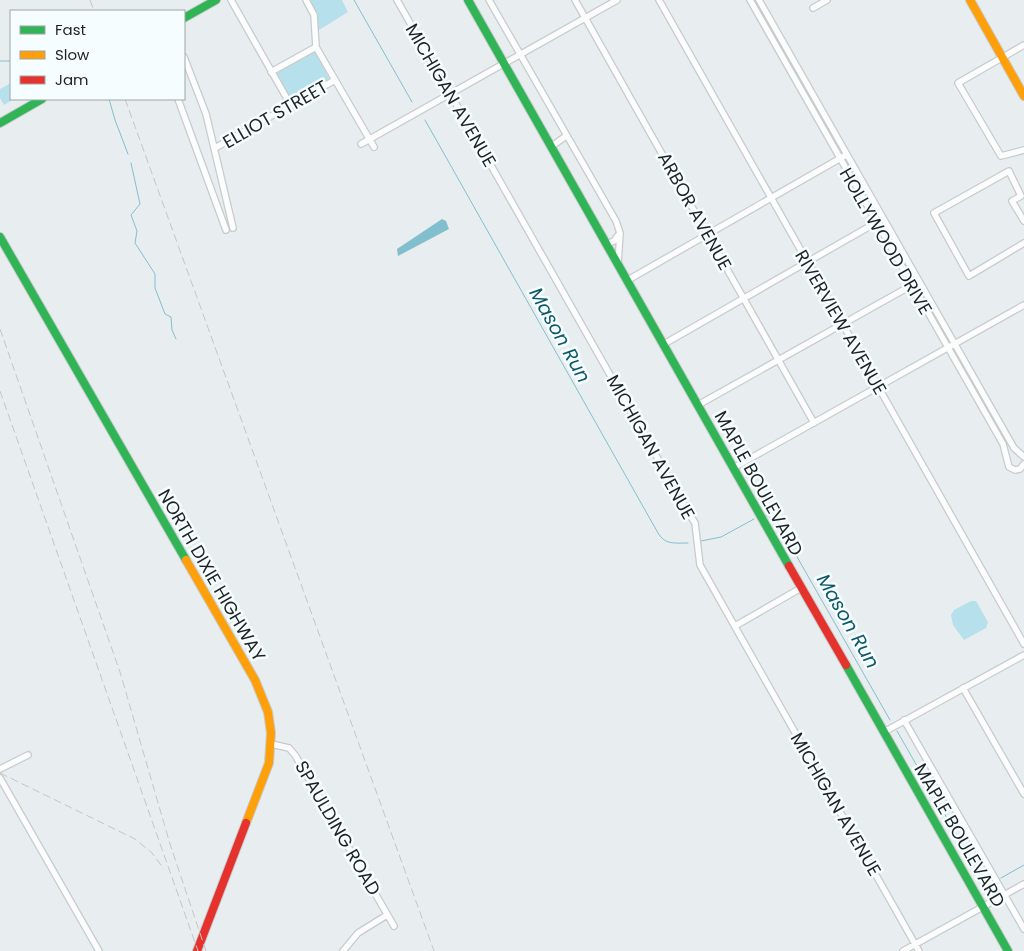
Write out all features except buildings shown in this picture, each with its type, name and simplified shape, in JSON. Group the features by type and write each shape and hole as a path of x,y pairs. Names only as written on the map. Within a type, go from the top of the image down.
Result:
{"street":[{"path":"185,17 216,0"},
{"path":"231,0 290,104"},
{"path":"306,0 314,15 316,47 374,147"},
{"name":"MICHIGAN AVENUE","path":"397,0 688,512 694,523 700,565 919,951"},
{"name":"MAPLE BOULEVARD","path":"468,0 801,588 985,906 1008,951"},
{"path":"488,0 616,221 620,233 618,265"},
{"name":"ARBOR AVENUE","path":"575,0 708,234 776,360 814,423"},
{"path":"361,144 617,0"},
{"name":"RIVERVIEW AVENUE","path":"659,0 1024,644"},
{"name":"HOLLYWOOD DRIVE","path":"750,0 1003,444 1008,467 1015,470 1020,469 1024,464"},
{"name":"HOLLYWOOD DRIVE","path":"759,0 1014,448 1024,457"},
{"path":"813,8 827,0"},
{"path":"970,0 1024,96"},
{"path":"1024,44 958,83 1001,156 1024,150"},
{"path":"271,72 316,47"},
{"path":"185,60 202,102 215,148 233,228"},
{"name":"ELLIOT STREET","path":"215,148 335,80"},
{"path":"0,122 40,100"},
{"path":"178,100 226,230"},
{"path":"552,146 566,136"},
{"path":"628,280 846,155"},
{"path":"1024,221 1012,201 1023,196 1009,172 934,213 969,276 1024,243"},
{"path":"1016,208 1024,207"},
{"path":"223,221 230,219"},
{"path":"664,344 806,261 883,219"},
{"path":"607,244 614,241 620,233"},
{"name":"NORTH DIXIE HIGHWAY","path":"0,236 255,680 268,712 271,744 269,763 263,784 198,951"},
{"path":"698,405 919,282"},
{"path":"733,468 879,388 1024,305"},
{"path":"735,626 801,588"},
{"path":"884,732 1024,655"},
{"path":"963,688 1024,794"},
{"name":"MAPLE BOULEVARD","path":"904,720 1024,928"},
{"name":"SPAULDING ROAD","path":"271,744 289,748 295,754 394,926"},
{"path":"0,769 28,755"},
{"path":"0,778 99,951"},
{"path":"903,951 1024,884"},
{"path":"342,951 358,933 387,915"}],"shaded area":[{"path":"308,0 342,0 348,12 316,32"},
{"path":"311,52 316,53 329,78 325,83 293,99 288,96 277,74 280,69"},
{"path":"10,84 10,100 12,100 4,105 0,98 0,89"},
{"path":"442,219 446,221 449,229 398,256 397,249"},
{"path":"971,601 976,601 988,622 986,628 964,640 953,625 951,615 954,610"}],"waterway":[{"name":"Mason Run","path":"354,0 412,102"},
{"name":"Mason Run","path":"0,61 10,61"},
{"path":"109,100 128,154"},
{"name":"Mason Run","path":"425,120 658,533 664,540 675,543 688,543"},
{"path":"131,163 140,204 131,215 137,231 135,243 155,274 155,288 165,314 171,317 172,330 176,339"},
{"name":"Mason Run","path":"765,515 776,520 890,720"},
{"name":"Mason Run","path":"701,541 721,537 754,519"},
{"name":"Mason Run","path":"897,731 975,867 987,873"},
{"name":"Mason Run","path":"1001,878 1024,865"}],"railway":[{"path":"90,0 94,10"},
{"path":"125,100 434,951"},
{"path":"0,329 120,672 170,844 206,951"},
{"path":"0,391 198,951"},
{"path":"0,773 135,839 152,853 164,869"}],"traffic: fast":[{"path":"185,17 216,0"},
{"path":"468,0 789,566"},
{"path":"0,123 40,100"},
{"path":"0,237 186,560"},
{"path":"846,665 1008,951"}],"traffic: slow":[{"path":"970,0 1024,96"},
{"path":"186,560 255,680 268,712 271,733 269,763 246,823"}],"traffic: jam":[{"path":"789,566 846,665"},
{"path":"197,951 246,823"}]}
